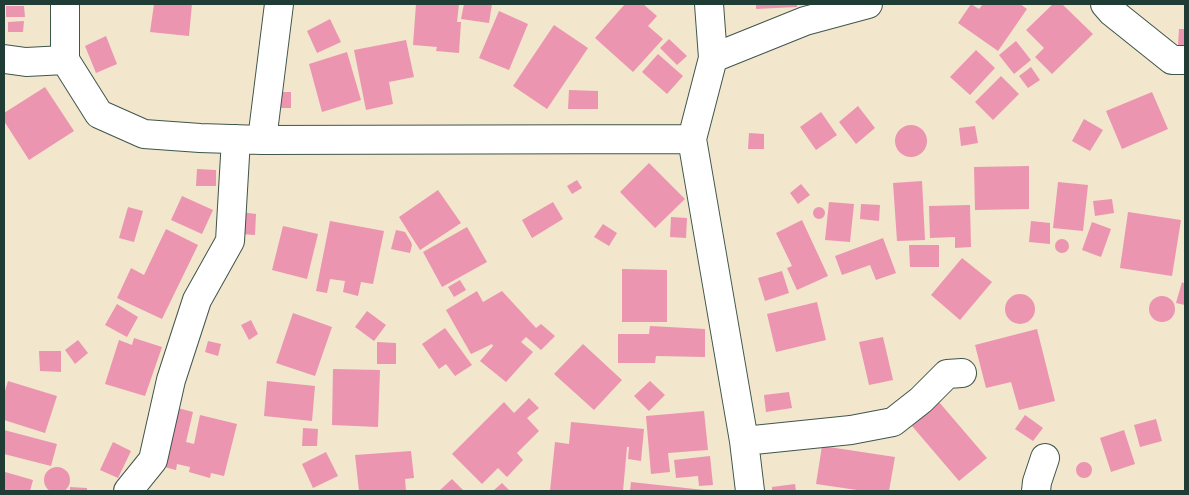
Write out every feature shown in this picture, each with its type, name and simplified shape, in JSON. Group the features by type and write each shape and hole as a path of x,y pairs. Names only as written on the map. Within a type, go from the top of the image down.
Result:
{"street":[{"path":"65,4 65,60 99,114 144,134 249,139 692,139"},
{"path":"128,491 153,460 171,380 197,300 230,242 249,139 279,4"},
{"path":"709,4 713,58 692,139 744,441 750,491"},
{"path":"713,58 805,21 868,4"},
{"path":"1105,4 1112,12 1172,60 1185,60"},
{"path":"4,59 26,62 65,60"},
{"path":"744,441 852,430 893,422 921,400 947,374 962,373"},
{"path":"1036,491 1045,458"}],"building":[{"path":"154,4 192,4 189,36 150,32"},
{"path":"416,4 459,4 457,22 461,22 459,53 436,51 437,47 413,45"},
{"path":"464,4 492,4 489,23 461,19"},
{"path":"625,4 643,4 657,16 648,26 663,39 633,72 595,38"},
{"path":"756,4 797,4 797,7 756,9"},
{"path":"971,4 979,9 983,4 1020,4 1027,9 998,51 958,23"},
{"path":"1053,4 1062,4 1093,34 1052,74 1035,57 1044,48 1026,30"},
{"path":"6,6 24,6 25,17 6,17"},
{"path":"499,11 528,24 509,70 479,58"},
{"path":"330,19 341,42 317,53 307,31"},
{"path":"24,21 23,32 8,32 8,22"},
{"path":"554,25 588,48 547,109 513,86"},
{"path":"1179,29 1185,29 1185,47 1178,46"},
{"path":"106,36 117,64 96,73 85,46"},
{"path":"669,39 687,56 677,65 660,48"},
{"path":"406,40 414,77 389,82 393,104 366,110 354,50"},
{"path":"1016,41 1031,60 1014,74 999,55"},
{"path":"976,50 995,68 970,95 950,77"},
{"path":"347,52 361,100 322,112 309,64"},
{"path":"658,54 683,76 667,94 642,72"},
{"path":"1031,67 1040,80 1028,88 1019,76"},
{"path":"1001,76 1019,94 993,120 975,102"},
{"path":"45,87 74,131 29,160 4,121 4,113"},
{"path":"569,90 598,91 598,109 568,109"},
{"path":"275,92 291,92 291,108 275,108"},
{"path":"1152,92 1168,129 1122,149 1106,111"},
{"path":"858,106 875,128 856,144 839,122"},
{"path":"821,112 837,135 816,150 800,127"},
{"path":"1084,119 1103,130 1090,151 1072,141"},
{"path":"911,125 923,129 927,141 923,153 911,157 899,153 895,141 899,129"},
{"path":"975,126 978,143 961,146 959,128"},
{"path":"749,133 764,134 764,149 748,149"},
{"path":"649,163 685,199 655,228 620,192"},
{"path":"1029,166 1029,209 975,210 974,167"},
{"path":"197,169 216,170 216,186 196,186"},
{"path":"577,180 582,188 572,194 567,186"},
{"path":"922,181 925,240 897,241 893,183"},
{"path":"1058,182 1088,185 1083,231 1053,228"},
{"path":"801,184 810,195 798,204 790,193"},
{"path":"438,190 461,223 420,250 399,217"},
{"path":"182,196 213,210 202,234 171,220"},
{"path":"1112,199 1114,213 1095,216 1093,201"},
{"path":"553,202 563,219 532,238 522,220"},
{"path":"829,202 854,204 850,242 825,240"},
{"path":"861,204 880,205 879,221 860,219"},
{"path":"970,205 971,247 955,248 955,237 930,238 929,206"},
{"path":"128,207 143,211 134,242 119,238"},
{"path":"817,207 821,207 825,213 821,219 817,219 813,215 813,211"},
{"path":"240,212 256,214 255,235 239,234"},
{"path":"1128,212 1181,220 1172,276 1120,268"},
{"path":"671,217 687,218 686,238 670,237"},
{"path":"802,220 828,276 797,290 787,268 792,266 776,233"},
{"path":"330,221 384,231 373,284 361,282 358,296 343,292 345,281 330,279 327,293 316,291"},
{"path":"1031,221 1050,223 1050,244 1029,242"},
{"path":"1092,222 1111,229 1101,257 1082,250"},
{"path":"603,224 617,233 609,246 594,237"},
{"path":"283,226 318,234 307,279 272,270"},
{"path":"467,227 487,262 442,287 423,252"},
{"path":"166,229 198,245 162,319 117,298 131,268 144,275"},
{"path":"396,230 405,232 412,245 410,253 391,249"},
{"path":"883,238 896,273 876,280 870,265 842,275 835,256"},
{"path":"1062,239 1067,241 1069,246 1067,251 1062,253 1057,251 1055,246 1057,241"},
{"path":"909,245 939,245 939,267 910,267"},
{"path":"962,258 992,282 960,320 931,295"},
{"path":"622,269 667,270 667,322 622,322"},
{"path":"782,271 789,293 765,301 758,278"},
{"path":"460,280 466,290 454,297 448,287"},
{"path":"1182,282 1185,284 1185,305 1176,303"},
{"path":"477,291 483,302 502,291 536,328 541,324 555,336 541,350 526,337 521,342 533,352 506,382 480,361 493,346 492,344 471,354 446,310"},
{"path":"1020,294 1031,298 1035,309 1031,320 1020,324 1009,320 1005,309 1009,298"},
{"path":"1162,296 1171,300 1175,309 1171,318 1162,322 1153,318 1149,309 1153,300"},
{"path":"817,302 826,340 776,352 767,314"},
{"path":"117,304 138,317 127,337 105,325"},
{"path":"367,311 386,325 374,341 355,327"},
{"path":"293,313 332,327 315,376 276,363"},
{"path":"251,320 258,334 249,340 241,325"},
{"path":"650,326 705,329 705,357 656,356 655,363 618,363 618,334 649,334"},
{"path":"445,328 472,365 455,376 446,364 439,369 422,344"},
{"path":"1037,329 1055,401 1019,410 1011,382 986,388 975,345"},
{"path":"883,337 893,380 869,385 859,342"},
{"path":"134,338 162,347 145,396 105,384 119,340 132,345"},
{"path":"78,340 88,353 75,364 65,350"},
{"path":"208,341 221,344 218,356 205,352"},
{"path":"377,342 396,343 396,364 377,364"},
{"path":"583,344 622,380 594,410 554,374"},
{"path":"39,351 61,351 61,372 40,371"},
{"path":"333,369 380,370 378,427 332,425"},
{"path":"8,381 57,396 45,433 4,420 4,394"},
{"path":"267,381 315,386 312,421 264,416"},
{"path":"650,381 665,395 649,411 634,396"},
{"path":"789,392 792,408 766,412 764,395"},
{"path":"529,398 539,408 527,418 539,431 517,453 523,460 507,477 498,468 482,484 452,454 504,402 514,413"},
{"path":"939,402 987,458 959,481 912,426"},
{"path":"174,407 193,412 186,442 194,444 200,415 237,424 224,476 211,473 210,478 189,472 190,467 177,464 176,470 160,466"},
{"path":"704,411 708,450 668,453 670,472 651,474 646,416"},
{"path":"1025,415 1043,428 1033,441 1015,429"},
{"path":"1156,419 1162,441 1140,447 1134,425"},
{"path":"571,422 644,429 641,461 628,459 629,447 627,447 623,491 550,491 555,442 569,444"},
{"path":"303,428 318,429 317,446 302,446"},
{"path":"4,430 57,444 51,466 4,454"},
{"path":"1124,430 1135,464 1111,472 1100,438"},
{"path":"113,442 131,451 118,478 100,470"},
{"path":"822,446 895,457 889,491 864,491 816,484"},
{"path":"411,451 414,478 405,479 406,491 359,491 355,455"},
{"path":"326,452 338,476 313,488 302,464"},
{"path":"710,456 713,485 699,486 698,476 676,478 674,460"},
{"path":"1084,462 1090,464 1092,470 1090,476 1084,478 1078,476 1076,470 1078,464"},
{"path":"57,467 66,471 70,480 66,489 57,493 48,489 44,480 48,471"},
{"path":"5,472 33,480 30,491 4,491"},
{"path":"452,479 464,491 439,491"},
{"path":"631,482 704,490 704,491 630,491"},
{"path":"502,483 510,491 493,491"},
{"path":"795,484 796,491 772,491 772,487"},
{"path":"70,487 87,488 87,491 70,491"}]}
